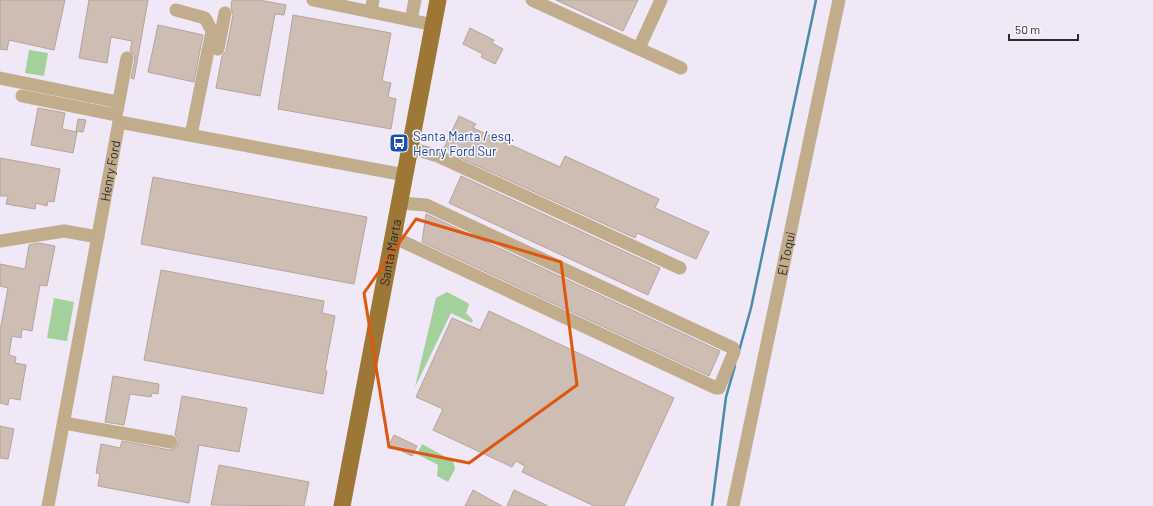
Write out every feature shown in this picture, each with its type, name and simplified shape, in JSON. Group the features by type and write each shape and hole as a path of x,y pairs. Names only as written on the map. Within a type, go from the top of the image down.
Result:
{"main road":[{"name":"Santa Marta","path":"342,506 438,0"}],"street":[{"path":"313,0 372,6 411,20 434,24"},
{"path":"411,20 415,0"},
{"path":"532,0 681,68"},
{"path":"639,48 661,0"},
{"name":"El Toqui","path":"733,506 839,0"},
{"path":"176,10 205,18 212,31 196,136"},
{"path":"196,136 225,13"},
{"path":"118,113 127,58"},
{"path":"0,78 118,113"},
{"path":"22,96 118,113"},
{"name":"Henry Ford","path":"48,506 98,237 118,113 196,136 405,175"},
{"path":"410,148 438,156 680,268"},
{"path":"393,237 716,388 719,388 734,352 733,348 426,205 400,203"},
{"path":"0,241 64,231 98,237"},
{"path":"64,423 171,442"}],"highlighted area":[{"path":"416,219 561,262 577,385 469,463 389,447 364,293"}],"green space":[{"path":"29,50 48,53 44,76 25,73"},
{"path":"447,292 468,303 469,305 466,313 473,320 472,323 451,313 415,387 436,298"},
{"path":"54,298 74,302 67,341 47,338"},
{"path":"422,444 453,461 455,469 448,482 437,476 438,465 417,454"}],"building":[{"path":"0,0 65,0 54,50 9,40 7,50 0,49"},
{"path":"89,0 148,0 134,79 131,78 135,59 134,55 130,51 132,41 111,37 107,63 79,58"},
{"path":"232,0 259,0 286,5 284,15 275,14 260,96 216,88 222,56 226,51 233,15 231,7"},
{"path":"556,0 638,0 623,31"},
{"path":"293,15 391,33 382,81 391,83 388,97 396,99 391,129 278,109"},
{"path":"158,25 203,35 194,82 148,72"},
{"path":"470,28 494,40 492,43 503,49 495,64 481,57 483,54 463,44"},
{"path":"38,108 65,113 62,129 77,132 73,153 31,145"},
{"path":"459,116 476,124 473,128 560,167 565,156 659,199 655,208 709,232 696,259 637,233 635,238 458,157 459,155 444,148"},
{"path":"78,119 86,120 83,132 76,131"},
{"path":"0,158 60,169 54,202 48,201 47,206 36,203 35,209 6,204 8,196 0,196"},
{"path":"461,176 660,268 648,295 449,203"},
{"path":"153,177 367,217 354,284 141,244"},
{"path":"426,214 720,351 709,376 422,242"},
{"path":"38,243 55,246 47,286 40,285 32,331 22,329 21,338 12,336 9,355 16,357 15,363 26,365 20,400 9,398 8,405 0,403 0,331 8,288 0,286 0,264 25,269 29,245"},
{"path":"161,270 324,301 322,313 335,316 325,370 327,371 323,394 144,360"},
{"path":"489,311 674,398 624,506 594,506 522,472 525,466 516,461 512,467 433,430 443,409 416,397 452,318 480,330"},
{"path":"113,376 159,384 158,394 152,393 151,397 130,394 124,425 105,422"},
{"path":"182,396 247,408 239,452 199,445 189,503 98,486 100,474 96,473 101,444 120,448 122,441 170,450 177,447 179,440 175,435"},
{"path":"0,426 14,429 8,459 0,458"},
{"path":"394,435 417,446 412,456 389,445"},
{"path":"219,465 309,482 304,506 211,505"},
{"path":"473,490 502,506 465,506"},
{"path":"514,490 548,506 507,506"}],"waterway":[{"path":"739,351 751,308 816,0"},
{"path":"712,506 726,397 735,366"}],"place":[{"name":"Santa Marta / esq. Henry Ford Sur","path":"399,143"}]}
